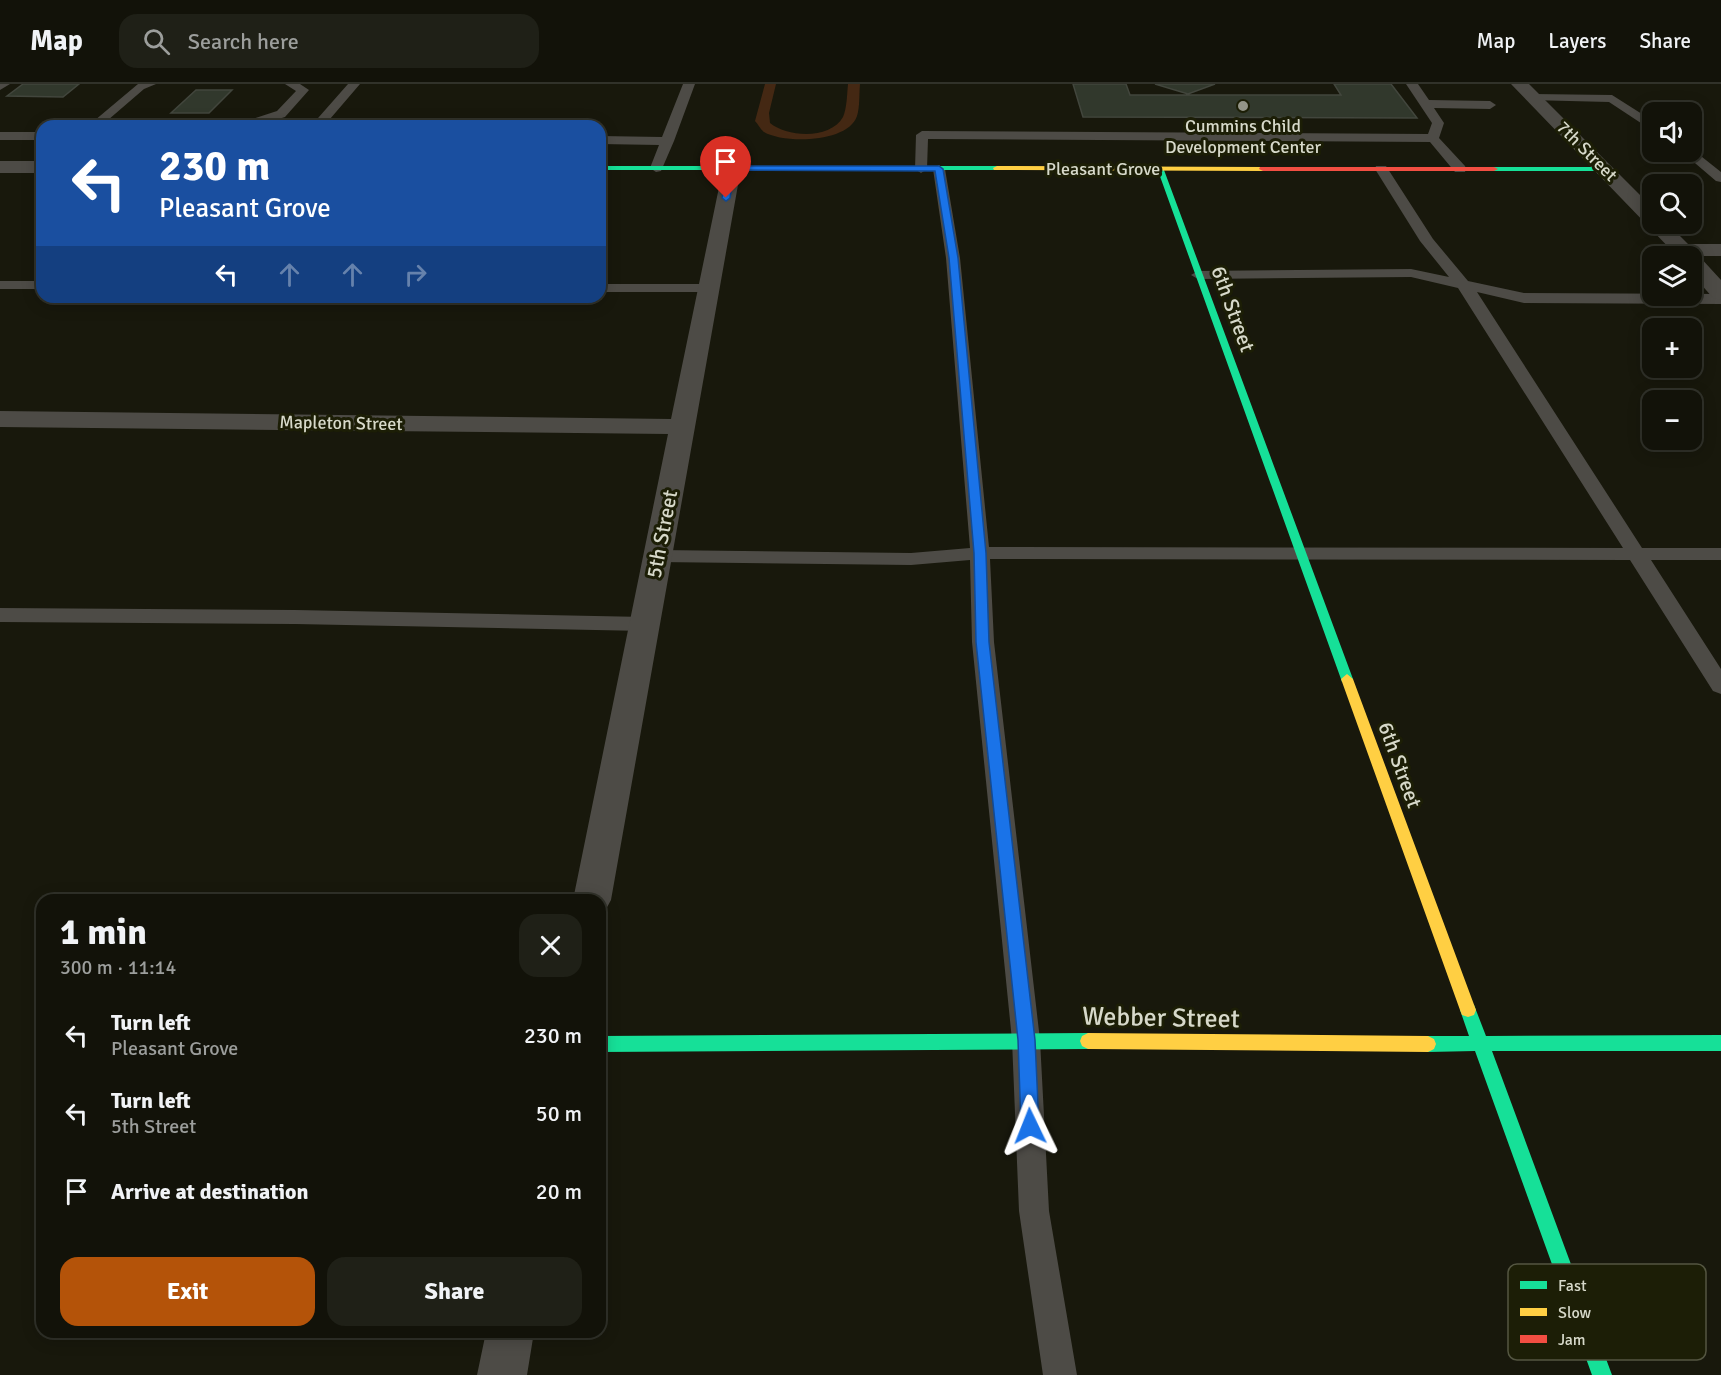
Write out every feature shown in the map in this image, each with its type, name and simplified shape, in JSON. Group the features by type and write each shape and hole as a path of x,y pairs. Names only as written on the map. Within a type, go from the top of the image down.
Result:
{"street":[{"name":"7th Street","path":"1519,84 1642,207"},
{"path":"0,167 36,167"},
{"name":"Pleasant Grove","path":"606,168 1606,169"},
{"name":"5th Street","path":"593,894 732,168"},
{"name":"6th Street","path":"1160,170 1561,1264"},
{"path":"1666,234 1678,246"},
{"path":"1702,253 1721,250"},
{"path":"1702,272 1721,293"},
{"name":"Mapleton Street","path":"0,420 682,426"},
{"name":"Webber Street","path":"606,1044 1026,1040 1480,1045 1721,1043"},
{"path":"502,1375 509,1338"},
{"name":"6th Street","path":"1596,1360 1602,1375"}],"lane":[{"path":"0,87 4,84"},
{"path":"102,120 140,87 150,84"},
{"path":"262,120 281,114 303,90 291,84"},
{"path":"322,120 354,84"},
{"path":"656,168 689,84"},
{"path":"1412,84 1428,104 1438,123 1433,138"},
{"path":"1533,98 1612,99 1642,120"},
{"path":"1428,104 1490,105"},
{"path":"1060,1375 1034,1211 1026,1040 983,642 980,553 953,258 922,135 1433,138 1460,169"},
{"path":"0,136 36,136"},
{"path":"606,140 668,141"},
{"path":"1701,162 1721,178"},
{"path":"1381,169 1428,242 1462,285 1721,686"},
{"path":"1198,275 1411,273 1524,298 1721,299"},
{"path":"0,285 36,285"},
{"path":"606,288 709,288"},
{"path":"658,556 911,559 980,553 1721,554"},
{"path":"0,615 307,617 645,624"}],"shaded area":[{"path":"765,84 776,84 769,113 770,123 777,128 808,134 828,130 843,117 848,84 860,84 857,116 851,125 829,136 800,139 773,136 764,132 755,121"}],"building":[{"path":"23,84 79,84 63,97 7,96"},
{"name":"Cummins Child Development Center","path":"1073,84 1126,84 1130,95 1341,95 1334,84 1391,84 1417,118 1083,117"},
{"name":"Cummins Child Development Center","path":"1155,84 1215,84 1188,94"},
{"path":"196,90 232,90 209,113 171,113"}],"traffic: fast":[{"path":"606,168 997,168"},
{"path":"1494,169 1606,169"},
{"path":"1160,170 1347,679"},
{"path":"1468,1010 1561,1264"},
{"path":"606,1044 1088,1041"},
{"path":"1428,1044 1721,1043"},
{"path":"1596,1360 1602,1375"}],"traffic: slow":[{"path":"997,168 1263,169"},
{"path":"1347,679 1468,1010"},
{"path":"1088,1041 1428,1044"}],"traffic: jam":[{"path":"1263,169 1494,169"}],"place":[{"name":"Cummins Child Development Center","path":"1243,106"}],"route":[{"path":"726,198 732,168 939,169 953,258 980,553 983,642 1026,1040 1030,1126"}]}
